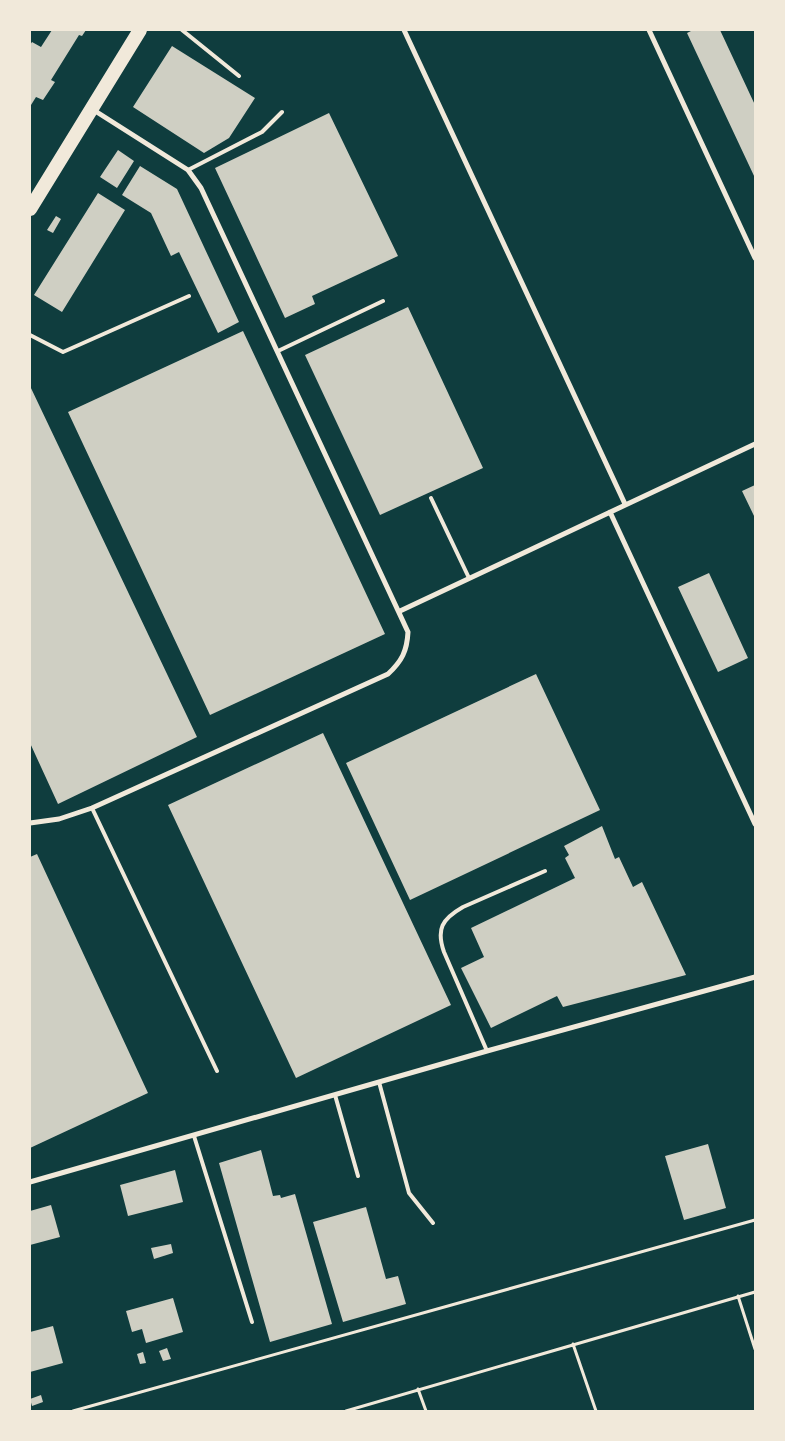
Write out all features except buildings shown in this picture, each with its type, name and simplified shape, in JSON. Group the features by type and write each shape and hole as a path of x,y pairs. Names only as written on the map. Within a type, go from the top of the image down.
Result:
{"highway":[{"path":"30,209 140,30"}],"street":[{"path":"404,30 625,504"},
{"path":"649,30 755,258"},
{"path":"30,823 59,819 92,808 388,674 401,662 407,649 408,632 400,611 201,188 188,170 92,109"},
{"path":"400,611 755,444"},
{"path":"610,512 755,824"},
{"path":"30,1182 487,1051 755,977"}],"lane":[{"path":"182,30 239,76"},
{"path":"188,170 262,132 282,112"},
{"path":"30,335 63,352 189,296"},
{"path":"278,351 383,301"},
{"path":"430,498 469,578"},
{"path":"92,808 217,1071"},
{"path":"487,1051 444,952 440,932 451,914 463,907 545,871"},
{"path":"379,1082 409,1193 434,1223"},
{"path":"335,1095 358,1176"},
{"path":"194,1136 252,1322"}],"path":[{"path":"73,1411 755,1220"},
{"path":"346,1411 755,1292"},
{"path":"738,1296 755,1348"},
{"path":"573,1344 596,1411"},
{"path":"418,1390 426,1411"}]}
